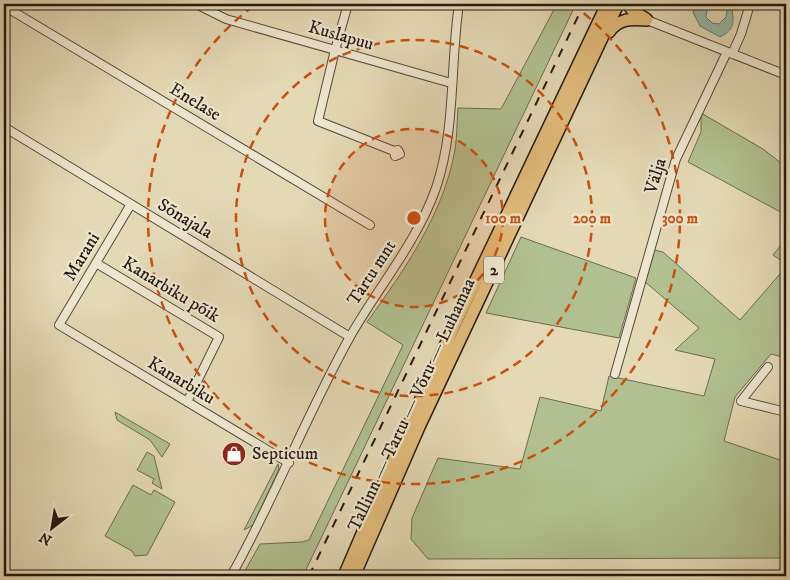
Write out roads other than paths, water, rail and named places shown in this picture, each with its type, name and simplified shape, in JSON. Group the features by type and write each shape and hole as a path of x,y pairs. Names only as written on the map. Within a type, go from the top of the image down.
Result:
{"highway":[{"name":"Tallinn — Tartu — Võru — Luhamaa","path":"344,576 400,445 455,324 607,4"},
{"name":"Tallinn — Tartu — Võru — Luhamaa","path":"354,576 423,418 618,4"},
{"path":"628,4 633,11 647,20"},
{"path":"601,42 618,21 628,19 647,20"},
{"path":"338,576 359,534 366,528"}],"street":[{"name":"Kuslapuu","path":"196,4 226,18 451,82"},
{"path":"348,4 318,121 394,151"},
{"name":"Tartu mnt","path":"231,576 251,541 350,336 412,239 429,207 442,167 448,137 451,82 459,4"},
{"name":"Välja","path":"615,374 676,160 729,52 741,34 750,4"},
{"name":"Enelase","path":"4,6 370,225"},
{"path":"647,20 786,75"},
{"name":"Sõnajala","path":"4,127 350,336"},
{"name":"Marani","path":"59,325 131,204"},
{"name":"Kanarbiku põik","path":"96,263 219,337 187,402"},
{"name":"Kanarbiku","path":"59,325 289,462"},
{"path":"768,367 741,401 786,412"}],"railway":[{"path":"309,576 584,4"}],"place":[{"name":"Septicum","path":"234,454"}]}
